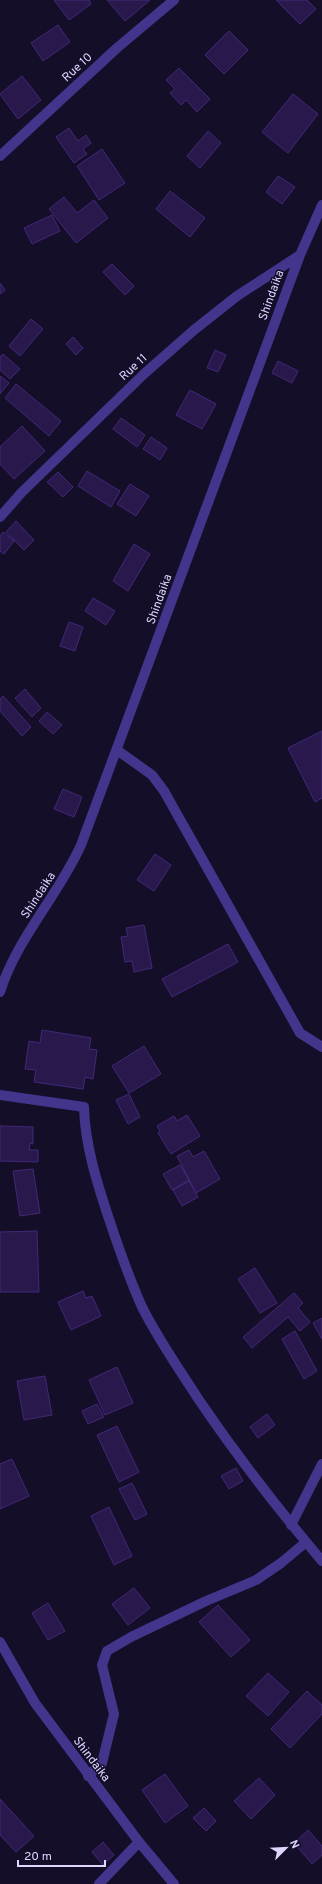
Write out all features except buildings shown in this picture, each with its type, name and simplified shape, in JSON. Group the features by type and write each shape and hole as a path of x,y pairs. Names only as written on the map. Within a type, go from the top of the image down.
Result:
{"street":[{"name":"Rue 10","path":"0,156 117,48 174,0"},
{"name":"Shindaika","path":"0,992 3,977 71,868 81,845 300,255 322,205"},
{"name":"Rue 11","path":"0,517 22,492 145,373 194,330 237,296 300,255"},
{"path":"117,750 152,775 164,791 300,1033 322,1047"},
{"path":"0,1095 84,1107 85,1122 93,1167 124,1264 142,1306 159,1337 215,1424 291,1525 322,1561"},
{"path":"291,1525 322,1464"},
{"path":"88,1776 102,1763 114,1714 102,1665 108,1651 131,1637 199,1604 256,1580 306,1542"},
{"name":"Shindaika","path":"0,1642 35,1703 88,1776 139,1842 174,1884"},
{"path":"98,1884 139,1842"}]}
